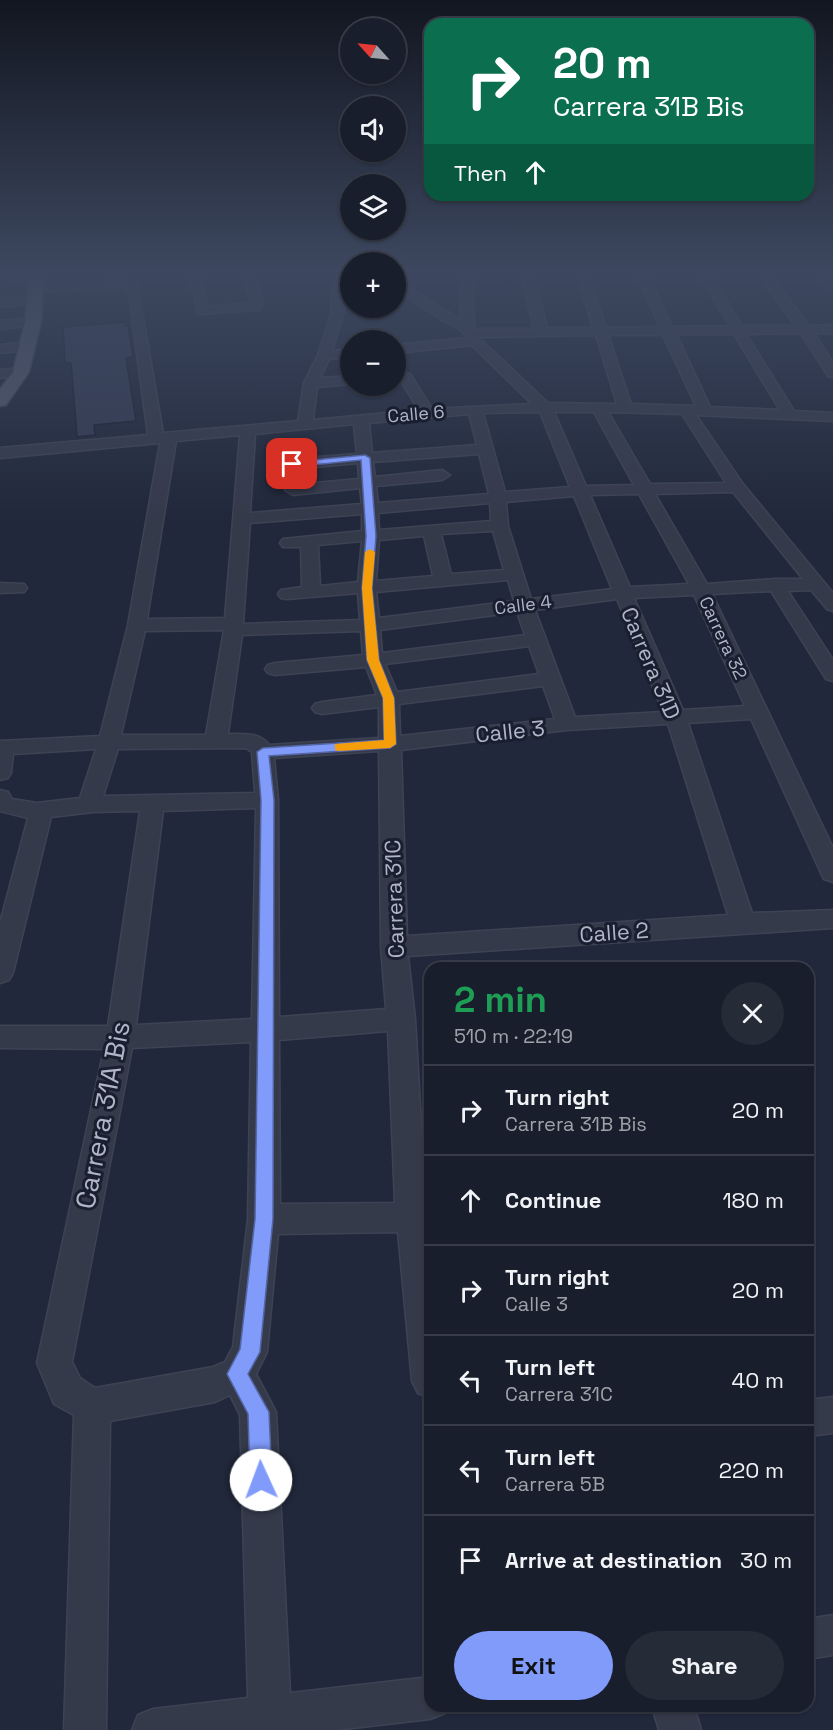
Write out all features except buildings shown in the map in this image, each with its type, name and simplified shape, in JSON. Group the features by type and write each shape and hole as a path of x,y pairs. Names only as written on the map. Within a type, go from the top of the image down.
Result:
{"main road":[{"path":"0,401 21,372 27,354"}],"street":[{"path":"89,804 109,741 137,625 162,437 146,354"},
{"path":"305,424 311,383 324,355 340,354"},
{"path":"490,354 544,408"},
{"path":"608,354 627,410"},
{"path":"678,354 705,411"},
{"path":"752,354 790,415"},
{"path":"821,354 833,373"},
{"path":"0,375 21,372"},
{"path":"311,383 340,381"},
{"path":"406,384 428,413"},
{"name":"Carrera 31D","path":"544,408 676,718 743,923"},
{"path":"475,409 498,498 500,526 567,724"},
{"name":"Calle 6","path":"0,453 475,409 705,411 833,417"},
{"name":"Carrera 32","path":"600,410 700,588 833,873"},
{"path":"687,411 737,487 833,605"},
{"name":"Carrera 31C","path":"361,419 370,508 371,536 367,588 373,660 388,698 394,947 424,1297"},
{"path":"216,741 233,627 243,519 248,429"},
{"path":"292,464 484,449"},
{"path":"293,490 442,475"},
{"path":"243,519 579,491 737,487"},
{"path":"289,543 500,526"},
{"path":"431,530 443,579"},
{"path":"309,540 311,591"},
{"path":"287,594 516,573"},
{"path":"775,584 833,675"},
{"name":"Calle 4","path":"137,625 233,627 371,625 622,593 775,584 815,584"},
{"path":"275,669 373,660 538,639"},
{"path":"322,708 550,679"},
{"name":"Calle 3","path":"263,752 390,744 567,724 758,712"},
{"path":"0,773 1,748 109,741 249,741 258,745 263,752 267,800 264,1219 250,1352 237,1374 215,1384 92,1406 85,1730"},
{"path":"0,797 3,804 17,810 41,812 89,804 152,805 267,800"},
{"name":"Carrera 31A Bis","path":"92,1406 67,1391 54,1363 120,1038 152,805"},
{"path":"0,973 41,812"},
{"name":"Calle 2","path":"394,947 833,919"},
{"path":"0,1037 120,1038 266,1030 401,1019"},
{"path":"264,1219 417,1199"},
{"path":"237,1374 258,1412 270,1717"},
{"path":"814,1417 833,1415"},
{"path":"814,1638 833,1635"},
{"path":"153,1730 424,1699"},
{"path":"675,1712 680,1730"}],"slow traffic":[{"path":"339,747 390,744 388,698 373,660 367,588 370,552"}],"route":[{"path":"261,1480 258,1412 237,1374 250,1352 264,1219 267,800 263,752 390,744 388,698 373,660 367,588 371,536 365,458 292,464"}]}
